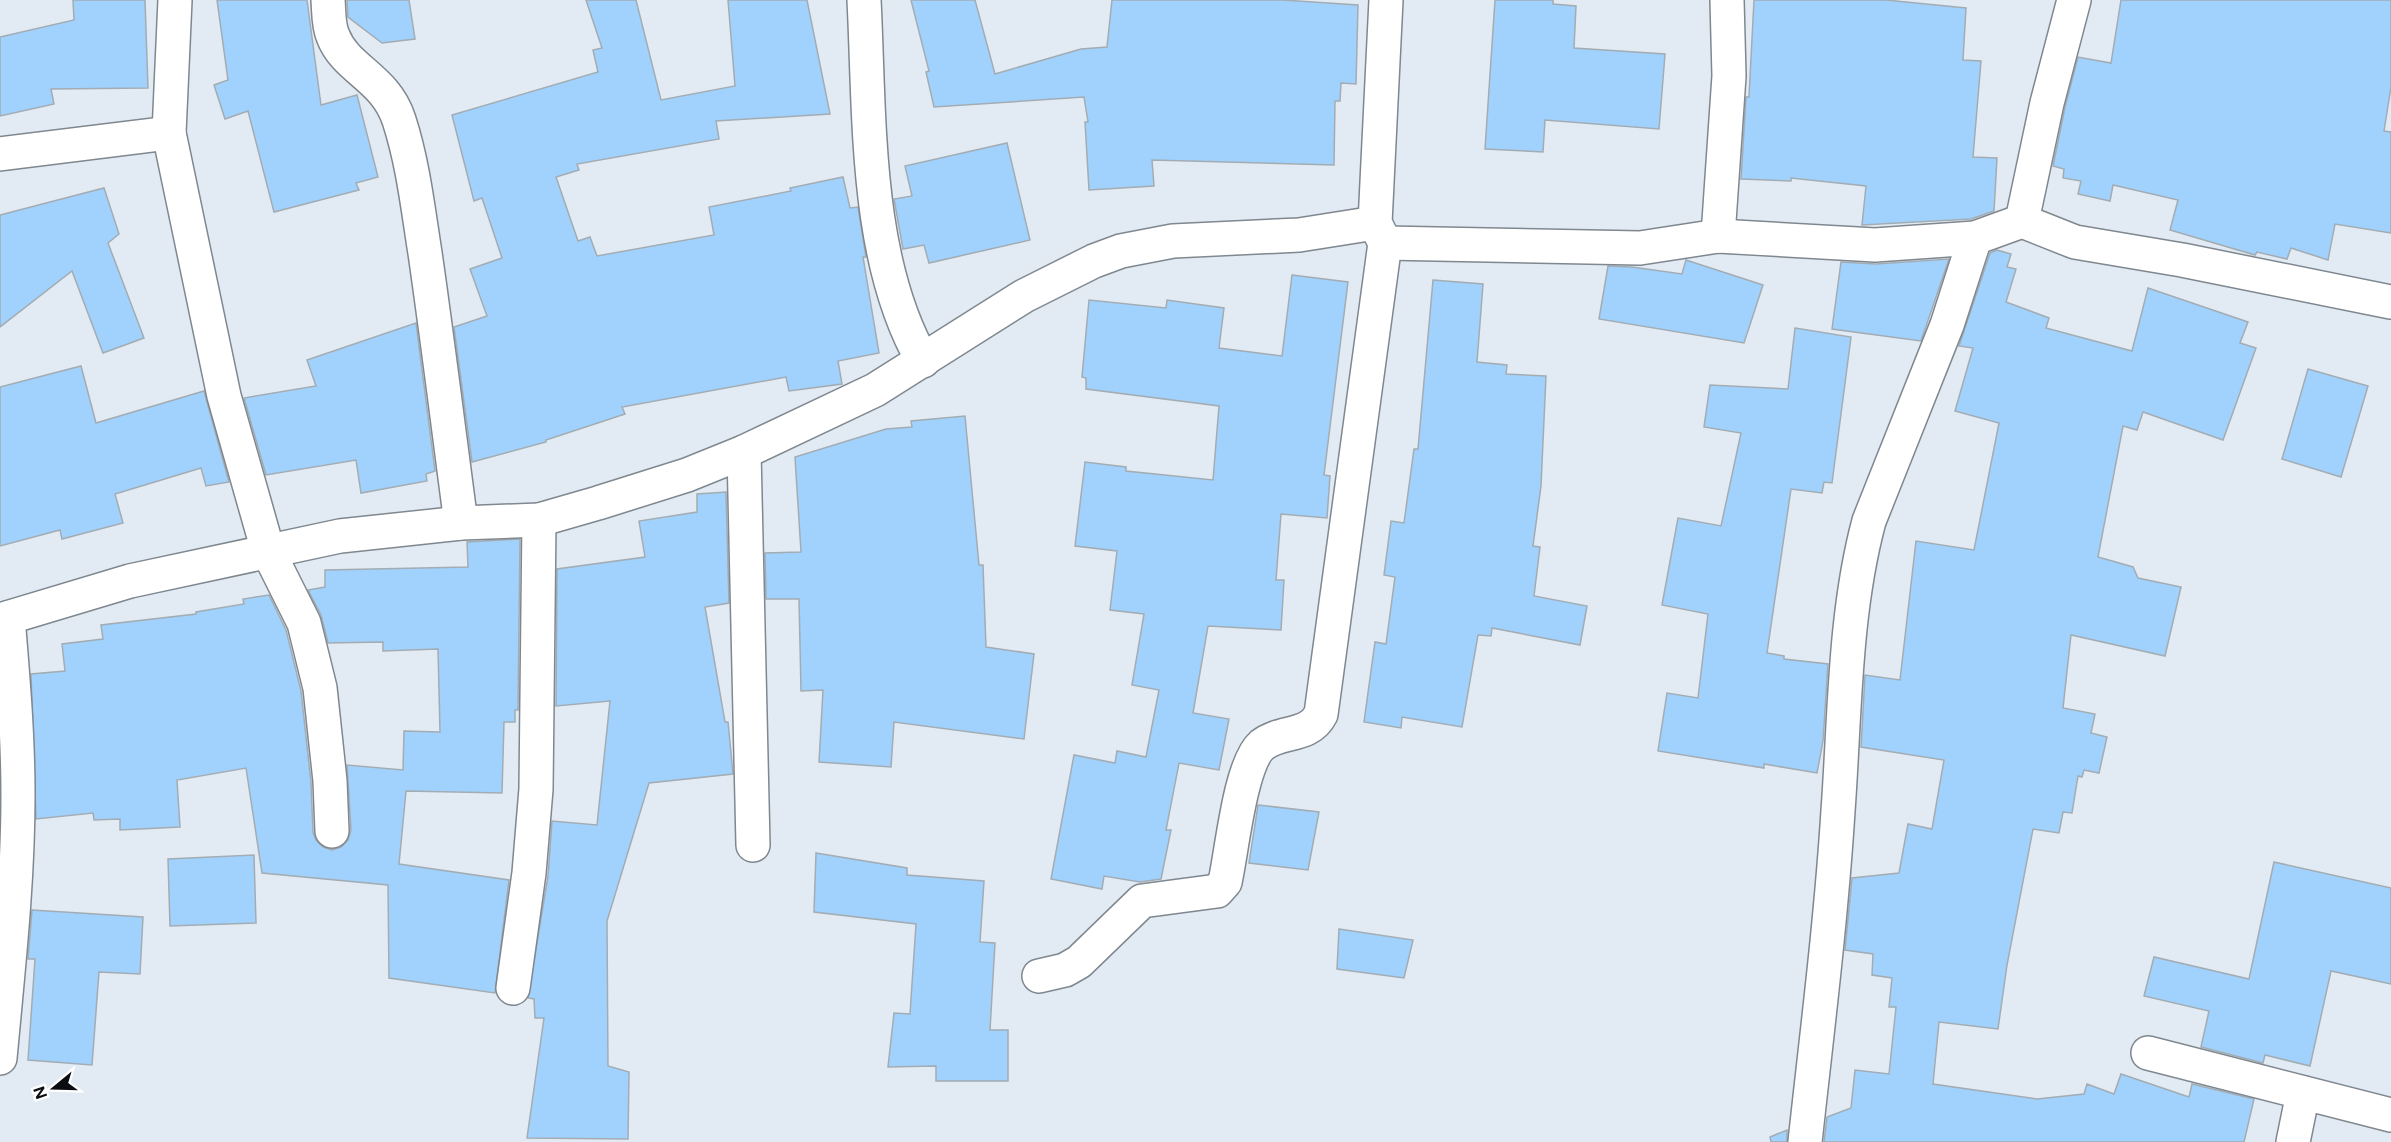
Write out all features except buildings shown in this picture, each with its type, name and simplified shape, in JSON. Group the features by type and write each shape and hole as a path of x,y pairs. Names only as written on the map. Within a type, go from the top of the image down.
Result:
{"street":[{"path":"175,0 169,133 218,368 267,551 304,623 320,688 330,781 332,831"},
{"path":"328,0 332,34 336,43 352,63 379,85 390,99 399,119 412,171 461,523"},
{"path":"864,0 873,184 894,291 910,339 923,361"},
{"path":"1039,976 1065,970 1079,962 1105,933 1142,901 1217,891 1225,882 1253,754 1271,738 1310,728 1321,714 1380,233 1386,0"},
{"path":"1718,236 1729,76 1727,0"},
{"path":"2022,221 2047,103 2074,0"},
{"path":"0,154 169,133"},
{"path":"0,1058 11,937 18,798 16,713 4,619 130,581 340,536 461,523 539,520 639,491 744,452 874,390 1023,296 1094,261 1121,251 1173,241 1380,233 1640,248 1718,236 1875,244 1975,238 2022,221 2075,242 2182,260 2391,302"},
{"path":"1805,1142 1827,953 1852,614 1861,551 1869,521 1947,325 1975,238"},
{"path":"744,452 753,845"},
{"path":"513,988 529,873 536,789 539,520"},
{"path":"2148,1053 2391,1115"},
{"path":"2293,1142 2303,1093"}]}
